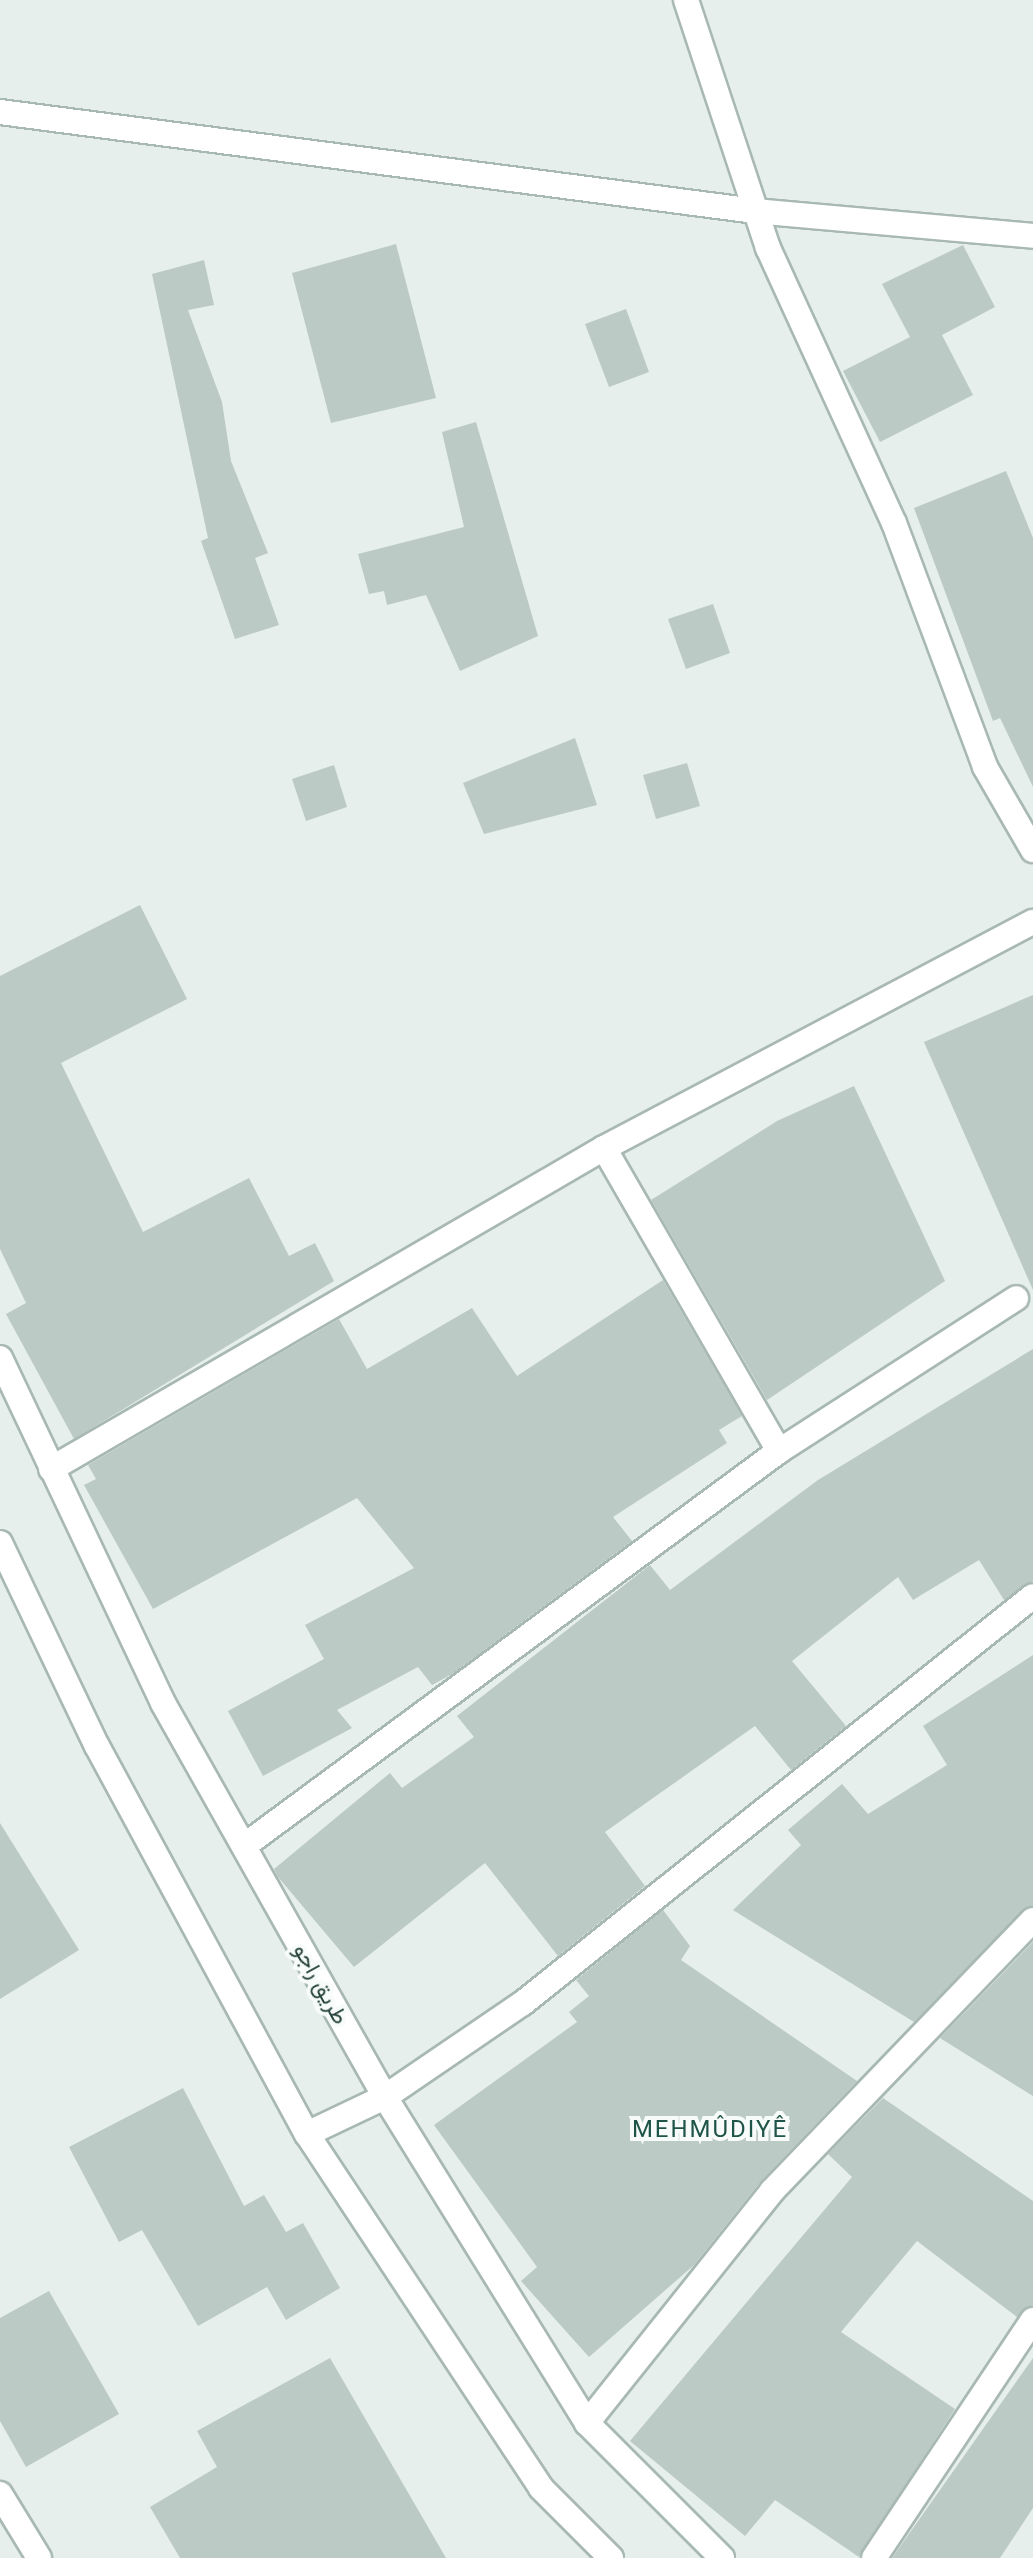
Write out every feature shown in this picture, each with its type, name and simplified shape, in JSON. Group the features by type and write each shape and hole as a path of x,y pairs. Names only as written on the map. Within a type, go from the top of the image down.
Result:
{"street":[{"path":"686,0 755,211 894,523 985,767 1033,850"},
{"path":"0,112 755,211 1033,236"},
{"path":"51,1469 604,1148 1033,922"},
{"path":"604,1148 779,1451"},
{"path":"244,1846 779,1451 1016,1298"},
{"name":"طريق راجو","path":"0,1358 163,1703 385,2097 587,2423 722,2558"},
{"path":"0,1543 97,1746 307,2134 541,2488 611,2558"},
{"path":"307,2134 385,2097 581,1959 1033,1596"},
{"path":"587,2423 772,2191 1033,1920"},
{"path":"874,2558 1033,2320"},
{"path":"0,2494 39,2558"}],"building":[{"path":"396,244 436,398 331,423 292,273"},
{"path":"963,245 995,307 942,335 973,395 880,442 843,371 910,337 882,284"},
{"path":"204,260 214,305 188,310 222,402 231,461 268,553 255,558 279,625 235,639 201,541 208,538 152,274"},
{"path":"626,309 649,372 609,387 585,324"},
{"path":"476,422 538,636 460,671 426,595 387,605 384,591 369,594 358,554 464,527 442,432"},
{"path":"1006,471 1033,538 1033,787 1000,718 993,721 914,508"},
{"path":"713,604 730,653 686,669 668,619"},
{"path":"575,738 597,805 484,834 463,783"},
{"path":"687,763 700,806 656,819 643,775"},
{"path":"334,765 347,807 306,821 292,779"},
{"path":"140,905 187,999 61,1063 143,1232 249,1178 289,1256 315,1243 334,1281 74,1439 6,1314 26,1303 0,1249 0,976"},
{"path":"1033,995 1033,1290 924,1042"},
{"path":"854,1086 945,1281 767,1400 651,1200 777,1121"},
{"path":"663,1280 742,1416 719,1430 727,1443 613,1517 632,1541 452,1674 432,1685 418,1667 337,1710 352,1728 263,1776 228,1711 324,1659 305,1625 414,1568 357,1498 153,1609 84,1485 96,1479 88,1465 339,1319 367,1369 472,1308 517,1376"},
{"path":"1033,1349 1033,1581 1004,1600 979,1560 913,1600 898,1577 792,1661 846,1726 791,1770 755,1726 605,1832 645,1886 558,1956 485,1863 354,1967 278,1877 274,1869 390,1773 402,1788 474,1737 457,1716 650,1565 670,1590 818,1480"},
{"path":"1033,1655 1033,1905 914,2022 733,1910 801,1845 788,1830 842,1784 868,1814 947,1765 923,1726"},
{"path":"0,1823 79,1950 0,1999"},
{"path":"663,1910 690,1946 681,1960 857,2081 761,2181 694,2265 589,2357 521,2281 537,2267 434,2125 577,2022 569,2012 589,1996 576,1980"},
{"path":"1033,1942 1033,2096 940,2038"},
{"path":"183,2088 244,2206 264,2195 286,2232 303,2223 340,2288 286,2320 267,2287 198,2326 142,2230 119,2242 69,2147"},
{"path":"883,2098 1033,2201 1033,2305 1017,2317 917,2241 841,2332 955,2409 859,2557 775,2500 745,2536 630,2441 852,2177 828,2154"},
{"path":"49,2291 119,2414 26,2467 0,2421 0,2318"},
{"path":"330,2358 446,2558 180,2558 150,2507 217,2467 197,2431"},
{"path":"1033,2358 1033,2508 1000,2558 892,2558"}],"district":[{"name":"MEHMÛDIYÊ","path":"710,2130"}]}
